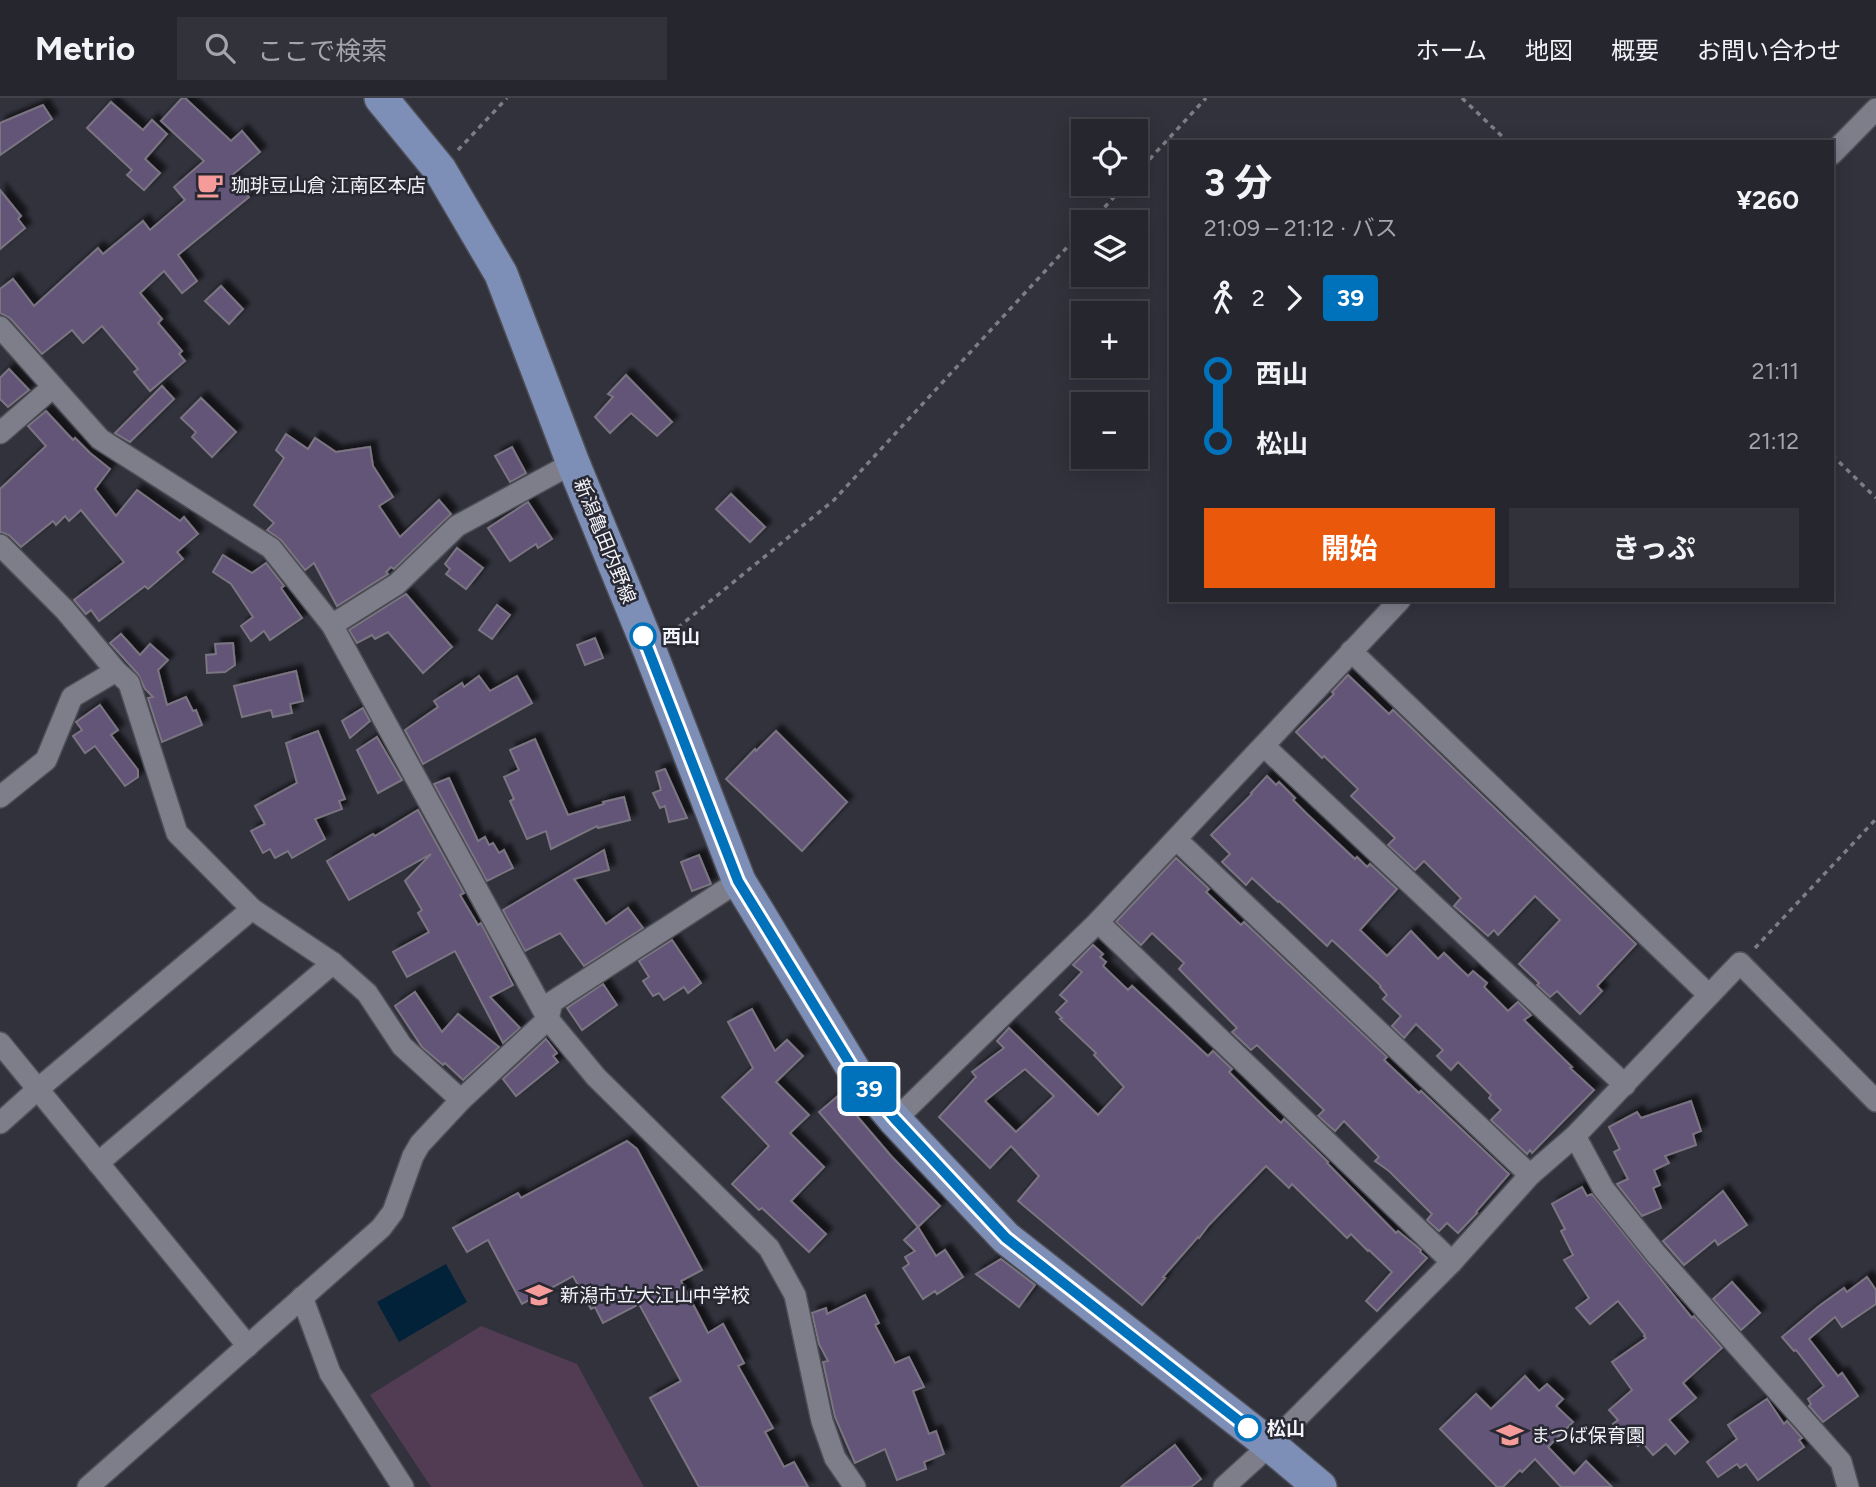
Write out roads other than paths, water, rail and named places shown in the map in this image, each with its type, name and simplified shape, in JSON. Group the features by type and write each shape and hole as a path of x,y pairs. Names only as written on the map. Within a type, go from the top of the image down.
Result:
{"main road":[{"name":"新潟亀田内野線","path":"381,98 440,170 501,274 738,881 855,1072 1006,1238 1320,1487"}],"street":[{"path":"1834,152 1876,109"},
{"path":"0,327 100,439 271,548 332,625 548,1019 596,1077 769,1248 795,1295 821,1421 835,1458 855,1487"},
{"path":"0,433 53,387"},
{"path":"332,625 397,584 457,526 573,463"},
{"path":"0,545 65,610 129,683 177,833 252,909 333,963 367,993 402,1046 461,1100"},
{"path":"895,1119 1098,922 1398,602"},
{"path":"1351,651 1709,995"},
{"path":"0,797 46,760 72,698 116,671"},
{"path":"1265,746 1625,1085"},
{"path":"1177,840 1530,1175"},
{"path":"88,1487 381,1228 393,1212 419,1144 461,1100 548,1019 552,1002 738,881"},
{"path":"0,1123 252,909"},
{"path":"1098,922 1452,1262"},
{"path":"98,1163 333,963"},
{"path":"1224,1487 1270,1445 1452,1262 1530,1175 1575,1136 1740,963 1876,1101"},
{"path":"0,1043 248,1346"},
{"path":"1575,1136 1603,1188 1656,1254 1841,1462 1848,1487"},
{"path":"302,1297 330,1373 403,1487"}],"water":[{"path":"446,1264 467,1302 399,1342 377,1302"}],"place":[{"name":"珈琲豆山倉 江南区本店","path":"210,185"},
{"name":"西山","path":"643,636"},
{"name":"新潟市立大江山中学校","path":"539,1295"},
{"name":"松山","path":"1248,1428"},
{"name":"まつば保育園","path":"1510,1435"}]}
